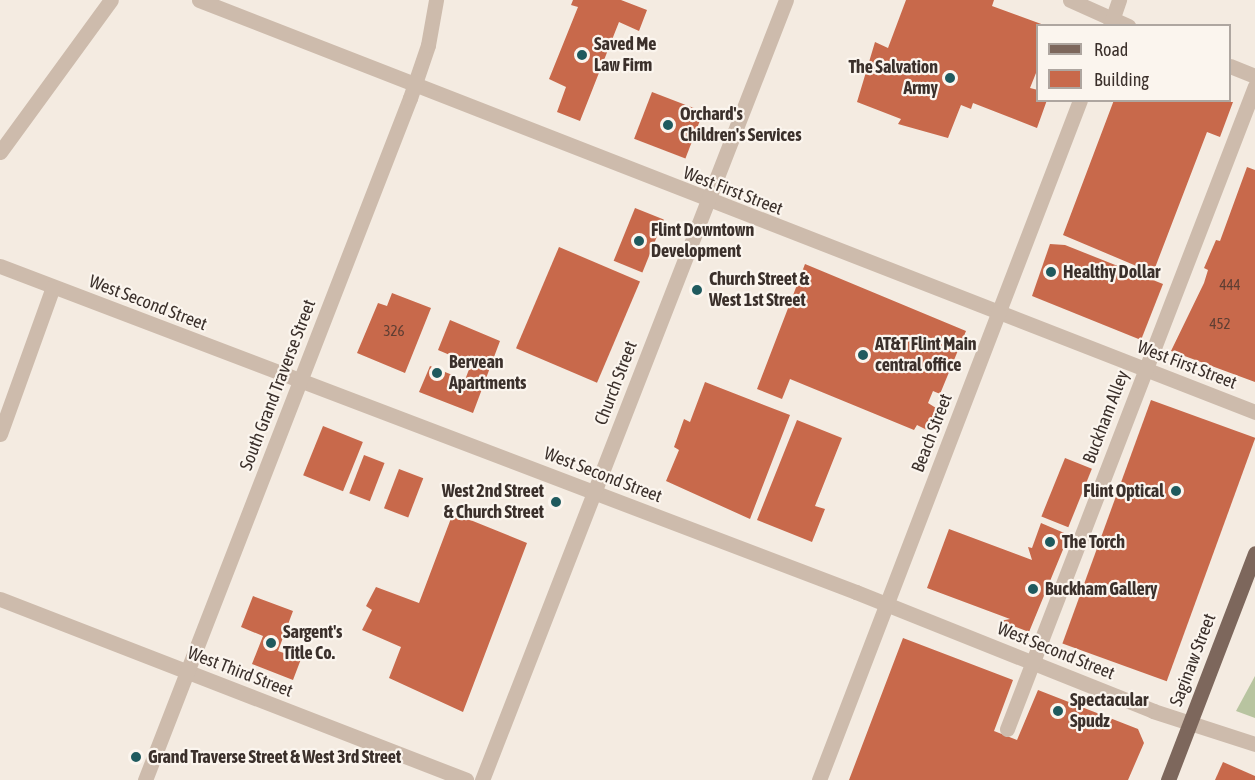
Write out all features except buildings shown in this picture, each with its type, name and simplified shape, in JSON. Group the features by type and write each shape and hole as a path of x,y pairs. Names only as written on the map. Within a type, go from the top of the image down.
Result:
{"main road":[{"name":"Saginaw Street","path":"1168,780 1255,553"}],"street":[{"path":"0,152 111,0"},
{"name":"West First Street","path":"200,0 707,202 1255,412"},
{"name":"South Grand Traverse Street","path":"145,780 415,86 436,0"},
{"name":"Church Street","path":"482,780 786,0"},
{"path":"1070,0 1111,22 1119,0"},
{"path":"1231,66 1255,76"},
{"name":"Buckham Alley","path":"1007,729 1255,86"},
{"name":"Beach Street","path":"819,780 1079,102"},
{"name":"West Second Street","path":"0,266 887,604 1032,662 1255,744"},
{"path":"0,434 53,287"},
{"name":"West Third Street","path":"0,599 466,780"}],"green space":[{"path":"1255,676 1255,718 1236,711"}],"place":[{"name":"Saved Me Law Firm","path":"582,55"},
{"name":"The Salvation Army","path":"950,78"},
{"name":"Orchard's Children's Services","path":"668,125"},
{"name":"Flint Downtown Development","path":"639,241"},
{"name":"Healthy Dollar","path":"1051,272"},
{"name":"Church Street & West 1st Street","path":"697,290"},
{"name":"AT&T Flint Main central office","path":"863,355"},
{"name":"Bervean Apartments","path":"437,373"},
{"name":"Flint Optical","path":"1176,491"},
{"name":"West 2nd Street & Church Street","path":"556,502"},
{"name":"The Torch","path":"1050,542"},
{"name":"Buckham Gallery","path":"1033,589"},
{"name":"Sargent's Title Co.","path":"271,643"},
{"name":"Spectacular Spudz","path":"1058,711"},
{"name":"Grand Traverse Street & West 3rd Street","path":"136,757"}]}
